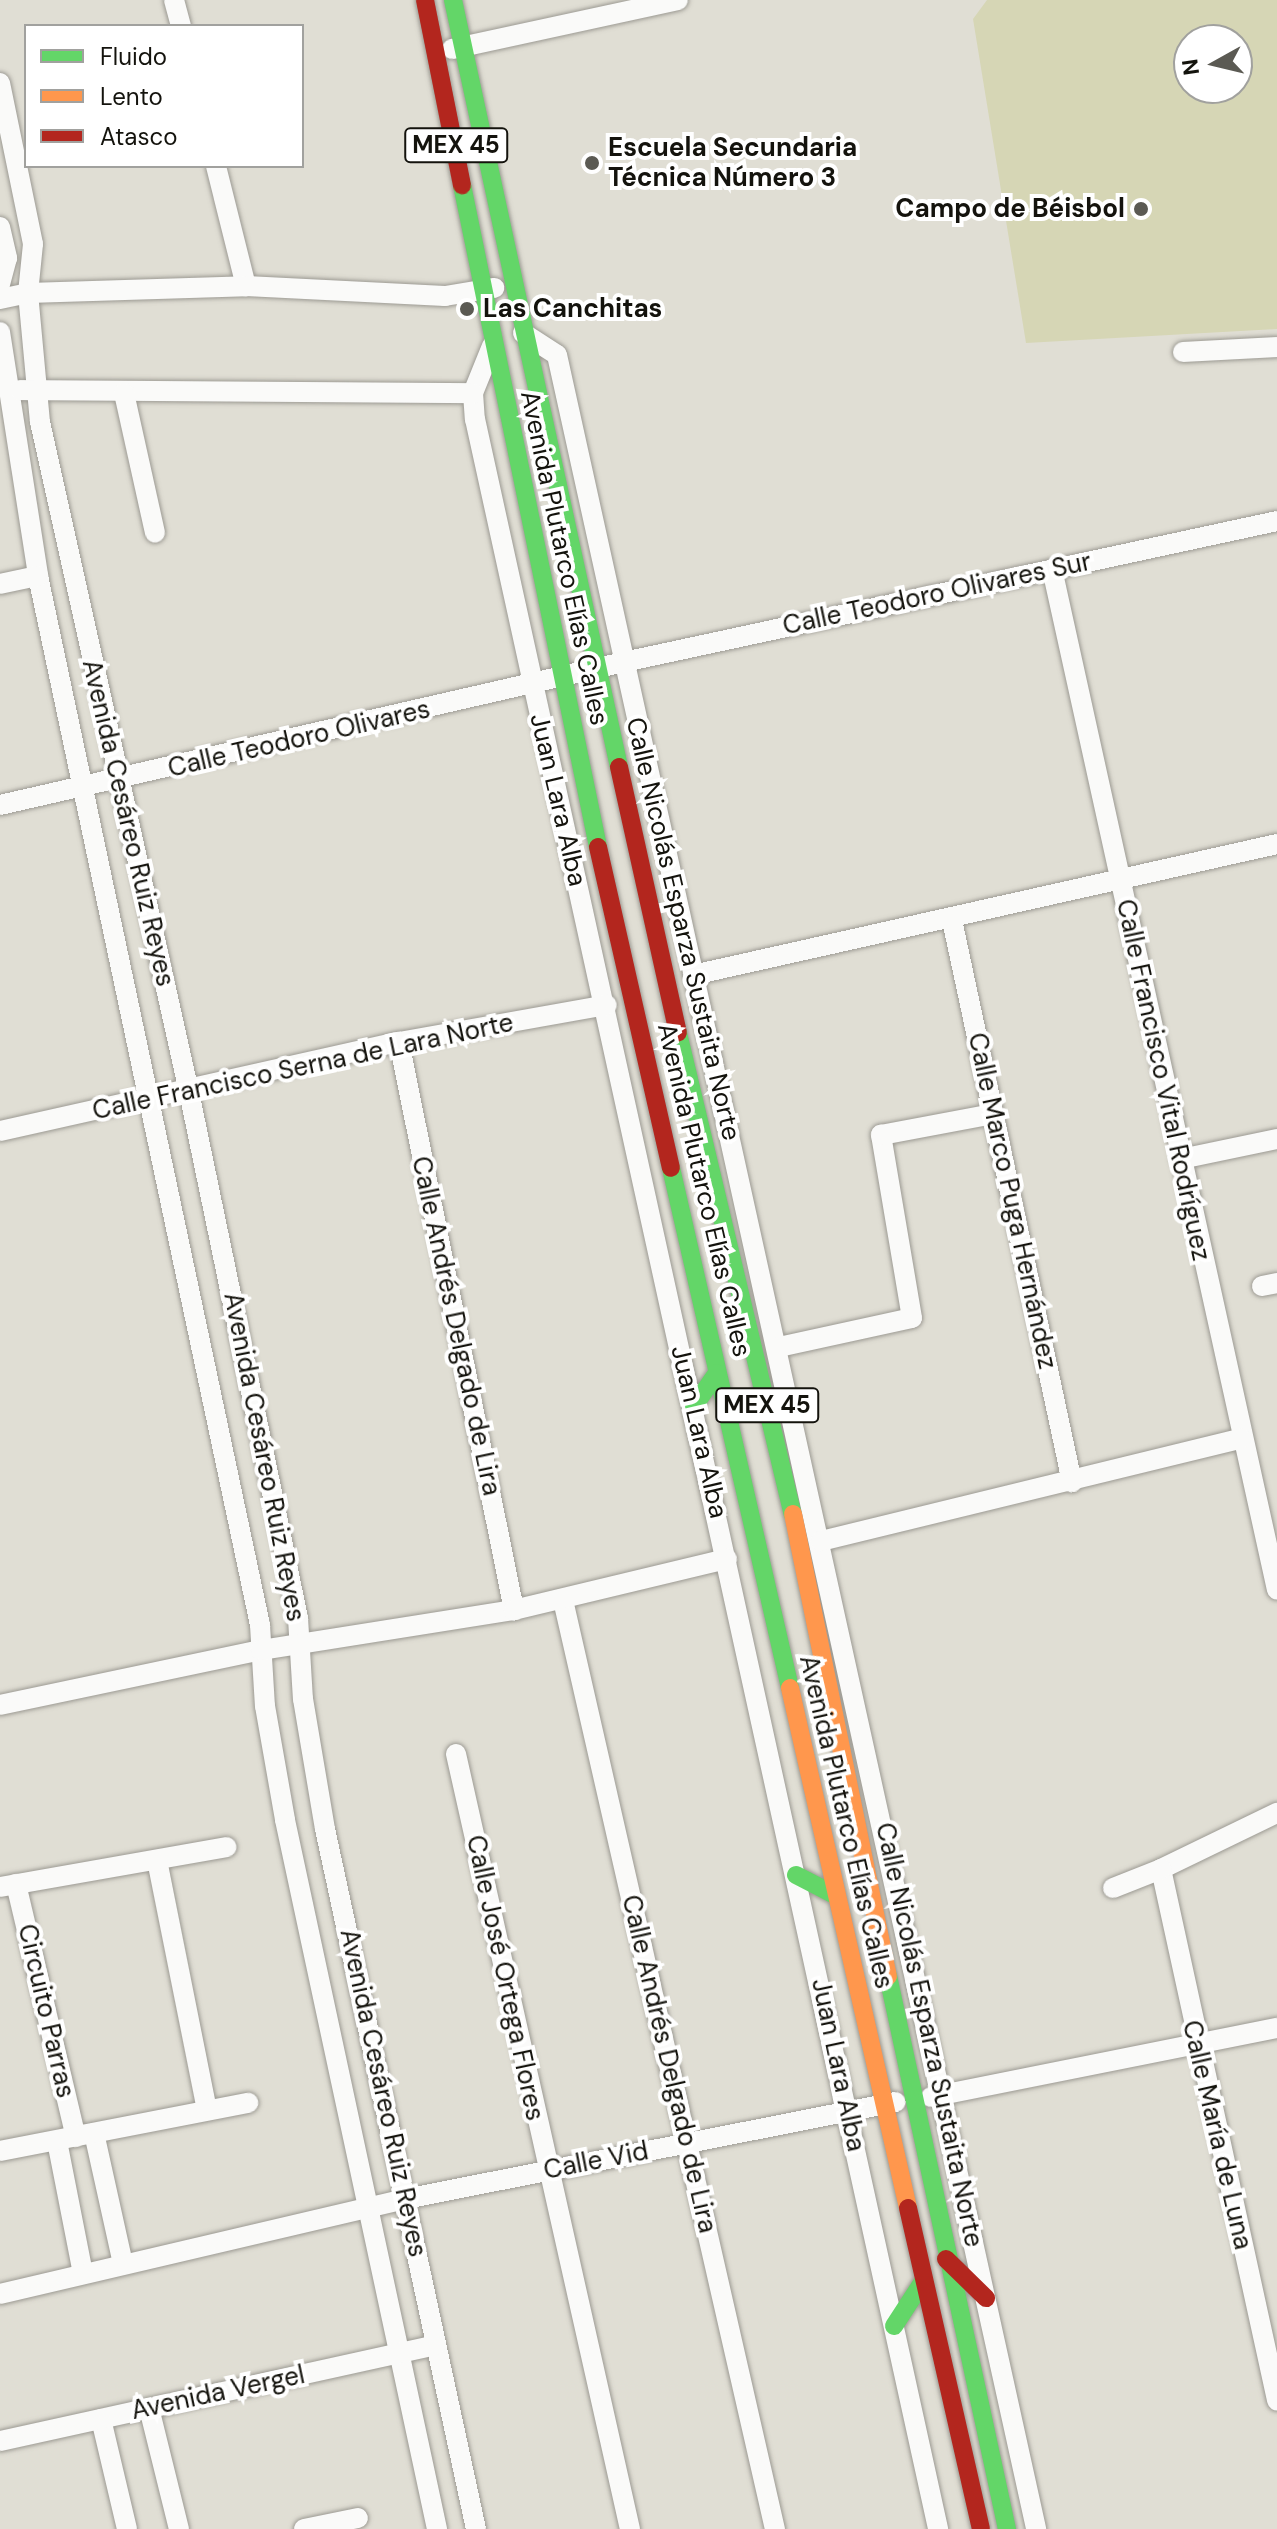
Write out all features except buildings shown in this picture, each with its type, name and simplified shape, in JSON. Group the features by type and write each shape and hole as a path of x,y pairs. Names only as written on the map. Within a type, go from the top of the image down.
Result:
{"main road":[{"name":"Avenida Plutarco Elías Calles","path":"425,0 486,290 560,678 668,1148 833,1894 886,2104 981,2529"},
{"name":"Avenida Plutarco Elías Calles","path":"453,0 598,672 760,1375 875,1899 946,2259 1007,2529"},
{"path":"702,1129 735,1163"},
{"path":"760,1375 778,1342"},
{"path":"694,1406 717,1373"},
{"path":"875,1899 889,1850"},
{"path":"796,1875 833,1894"},
{"path":"946,2259 986,2298"},
{"path":"894,2326 924,2280"}],"street":[{"path":"174,0 180,24"},
{"path":"437,53 678,0"},
{"name":"Avenida Cesáreo Ruiz Reyes","path":"0,83 33,244 28,293 33,388 189,1092 301,1645 303,1699 325,1829 476,2529"},
{"path":"216,168 246,286"},
{"path":"0,227 7,258 0,285"},
{"path":"0,299 28,293 246,286 445,296 513,284"},
{"name":"Avenida Cesáreo Ruiz Reyes","path":"0,332 4,392 38,576 86,787 260,1625 285,1820 437,2529"},
{"name":"Calle Nicolás Esparza Sustaita Norte","path":"523,333 557,355 735,1163 778,1342 1036,2529"},
{"path":"4,392 33,388 124,393 473,393 495,339"},
{"path":"1183,352 1277,347"},
{"path":"124,393 155,533"},
{"name":"Juan Lara Alba","path":"473,393 532,686 607,1005 636,1156 694,1406 938,2529"},
{"name":"Calle Teodoro Olivares Sur","path":"598,672 624,662 1277,521"},
{"name":"Calle Francisco Vital Rodríguez","path":"1052,569 1241,1439 1277,1590"},
{"path":"0,584 38,576"},
{"name":"Calle Teodoro Olivares","path":"0,805 598,672"},
{"path":"693,975 952,920 1277,844"},
{"name":"Calle Marco Puga Hernández","path":"952,920 1072,1482"},
{"name":"Calle Francisco Serna de Lara Norte","path":"0,1131 189,1092 399,1042 607,1005"},
{"name":"Calle Andrés Delgado de Lira","path":"399,1042 514,1610"},
{"path":"778,1342 912,1318 881,1135 993,1114"},
{"path":"1181,1159 1277,1139"},
{"path":"636,1156 668,1148"},
{"path":"821,1541 1241,1439"},
{"path":"0,1705 261,1650 514,1610 727,1559"},
{"name":"Calle Andrés Delgado de Lira","path":"563,1600 775,2529"},
{"name":"Calle José Ortega Flores","path":"456,1754 547,2171 630,2529"},
{"path":"1113,1888 1161,1869 1277,1813"},
{"name":"Circuito Parras","path":"123,2264 76,2137 8,1886 227,1847"},
{"path":"157,1860 207,2110"},
{"name":"Calle María de Luna","path":"1161,1869 1196,2047 1277,2400"},
{"name":"Calle Vid","path":"0,2294 405,2199 848,2114 886,2104 1196,2047 1277,2028"},
{"path":"0,2151 248,2103"},
{"name":"Circuito Parras","path":"76,2137 83,2273"},
{"name":"Avenida Vergel","path":"0,2441 436,2345"},
{"path":"149,2408 179,2529"},
{"path":"101,2419 127,2529"},
{"path":"304,2529 358,2518"}],"green space":[{"name":"Campo de Béisbol","path":"987,0 1277,0 1277,329 1026,343 973,19"}],"traffic: fast":[{"path":"453,0 619,767"},
{"path":"462,185 598,847"},
{"path":"678,1033 793,1514"},
{"path":"671,1168 790,1688"},
{"path":"694,1406 717,1373"},
{"path":"796,1875 833,1894"},
{"path":"888,1976 1007,2529"},
{"path":"894,2326 924,2280"}],"traffic: slow":[{"path":"793,1514 888,1976"},
{"path":"790,1688 908,2208"}],"traffic: jam":[{"path":"425,0 462,185"},
{"path":"619,767 678,1033"},
{"path":"598,847 671,1168"},
{"path":"908,2208 981,2529"},
{"path":"946,2259 986,2298"}],"place":[{"name":"Escuela Secundaria Técnica Número 3","path":"592,163"},
{"name":"Campo de Béisbol","path":"1141,209"},
{"name":"Las Canchitas","path":"467,309"}]}
